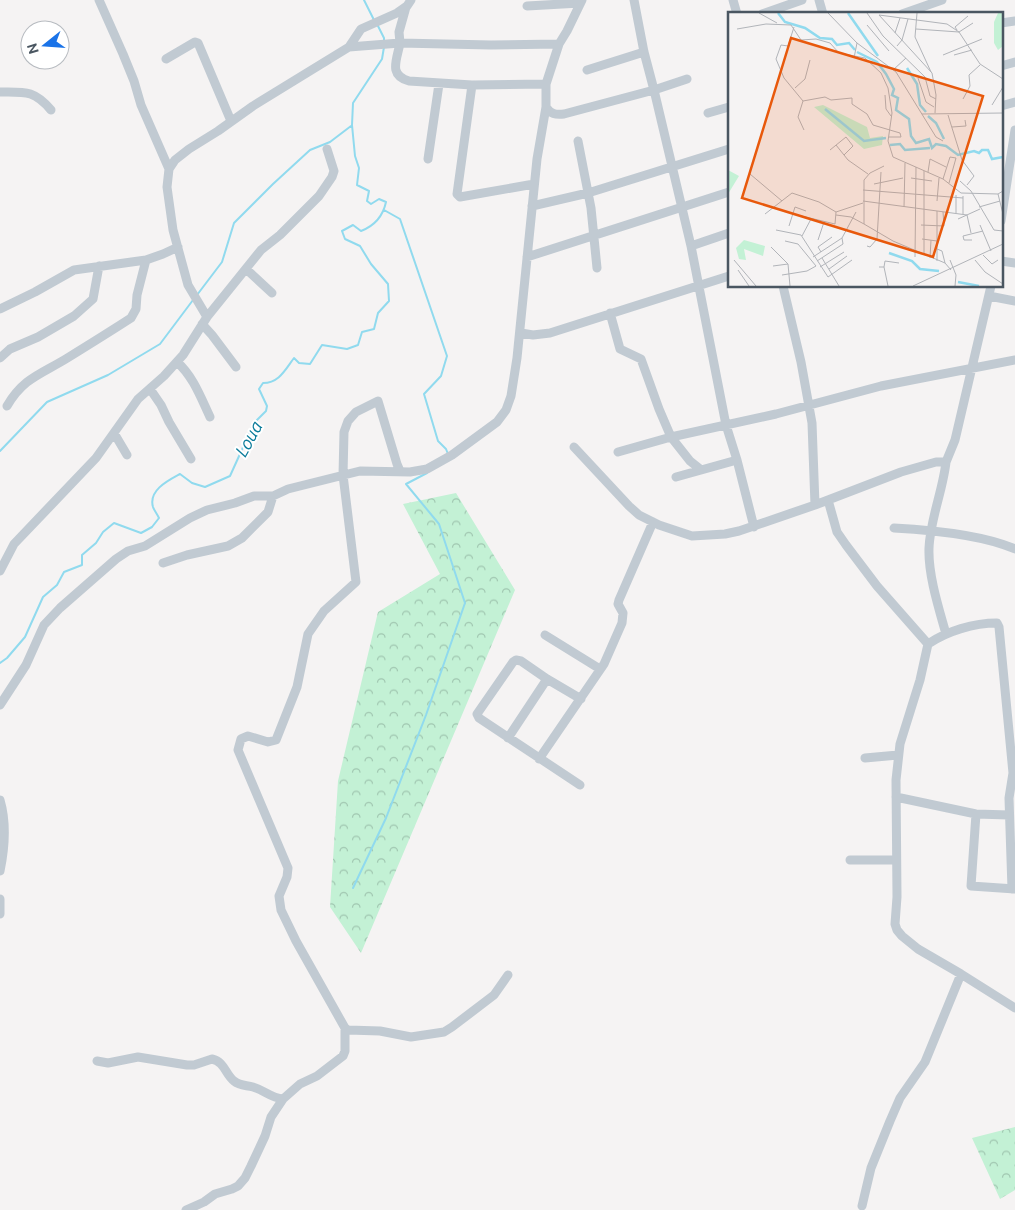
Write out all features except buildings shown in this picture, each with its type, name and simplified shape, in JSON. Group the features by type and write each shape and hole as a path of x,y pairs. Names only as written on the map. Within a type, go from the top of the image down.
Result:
{"street":[{"path":"99,0 134,80 141,105 169,169"},
{"path":"634,0 644,52 691,246 726,425 754,527"},
{"path":"768,12 802,0"},
{"path":"917,12 942,0"},
{"path":"527,6 581,2"},
{"path":"0,706 26,664 44,625 60,608 116,559 128,552 145,546 190,518 207,510 254,496 273,496 288,489 360,471 400,470 410,472 426,469 449,457 497,422 506,410 511,396 521,333 534,184 546,107 546,84 558,44 567,31 581,2"},
{"path":"409,3 399,32 400,42 395,69 398,75 409,82 439,84 546,84"},
{"path":"236,367 212,335 188,285 173,230 167,188 169,169 175,160 232,121 349,47 361,29 397,13 409,3"},
{"path":"1002,23 1015,21"},
{"path":"166,59 195,42 198,43 232,121"},
{"path":"349,47 400,42 491,45 558,44"},
{"path":"587,70 644,52"},
{"path":"1002,66 1015,62"},
{"path":"546,107 550,113 556,115 564,114 654,90 687,79"},
{"path":"428,159 439,84"},
{"path":"472,84 457,194 460,197 534,184"},
{"path":"0,92 31,93 44,101 51,110"},
{"path":"1002,106 1015,102"},
{"path":"708,113 728,107"},
{"path":"1002,214 1015,130"},
{"path":"578,141 591,208 597,268"},
{"path":"1,564 14,544 96,458 138,400 183,355 204,320 261,250 280,235 319,196 334,171 327,149"},
{"path":"532,206 588,192 728,149"},
{"path":"527,257 728,192"},
{"path":"691,246 728,233"},
{"path":"0,309 74,270 146,260 178,247"},
{"path":"6,406 15,391 28,380 68,358 131,318 136,310 137,295 146,260"},
{"path":"1002,261 1015,263"},
{"path":"0,358 10,349 38,337 74,316 93,299 99,266"},
{"path":"246,269 272,293"},
{"path":"521,333 544,334 728,276"},
{"path":"783,288 809,406 814,446 815,505"},
{"path":"946,634 931,571 929,549 931,532 944,480 946,462 955,440 991,288"},
{"path":"989,296 1015,301"},
{"path":"610,313 620,349 639,357 643,362 658,409 671,437 690,461 700,469"},
{"path":"618,452 671,437 809,406 881,386 1015,360"},
{"path":"177,362 184,368 191,379 210,417"},
{"path":"150,388 162,405 169,422 191,459"},
{"path":"186,1210 204,1202 215,1194 232,1189 244,1178 260,1147 271,1117 282,1100 300,1084 317,1076 343,1056 345,1051 345,1028 281,910 279,896 287,877 288,868 248,775 238,746 241,740 248,736 268,742 276,740 297,687 308,634 324,611 356,582 343,475 344,432 348,421 356,412 378,401 396,464 400,470"},
{"path":"114,433 127,455"},
{"path":"574,447 628,506 639,515 692,536 726,534 754,527 901,472 936,462 946,462"},
{"path":"676,477 737,460"},
{"path":"163,563 187,555 228,546 242,538 268,512 273,496"},
{"path":"828,500 833,521 842,538 877,586 928,644"},
{"path":"539,759 600,669 622,624 623,613 618,604 619,600 653,522"},
{"path":"894,528 982,539 1015,549"},
{"path":"976,814 972,886 1014,889 1009,815 1009,798 1014,773 999,625 997,623 987,623 946,634 928,644 920,680 898,755 896,797 897,897 895,924 897,930 918,949 1015,1008"},
{"path":"545,634 600,669"},
{"path":"580,785 477,716 515,661 521,661 581,698"},
{"path":"508,738 547,678"},
{"path":"1005,694 1015,693"},
{"path":"865,758 898,755"},
{"path":"896,797 976,814 1009,815"},
{"path":"0,800 5,830 4,855 0,871"},
{"path":"850,860 896,860"},
{"path":"0,899 0,914"},
{"path":"862,1206 871,1168 890,1121 900,1098 925,1062 961,974"},
{"path":"345,1028 348,1030 391,1032 411,1036 444,1032 494,995 508,975"},
{"path":"96,1061 108,1063 138,1057 194,1065 212,1059 222,1065 231,1078 239,1084 253,1087 282,1100"}],"green space":[{"path":"456,493 515,590 361,953 330,907 338,781 378,612 440,574 403,504"},
{"path":"1015,1127 1015,1190 1000,1199 972,1138"}],"waterway":[{"name":"Loua","path":"364,0 374,20"},
{"name":"Loua","path":"378,26 384,42"},
{"name":"Loua","path":"0,663 7,658 25,637 43,597 57,585 64,572 82,565 82,555 114,523 141,533 152,527 159,518 152,501 156,491 160,486 180,474 192,483 205,487 230,476 254,423 266,411 267,406 259,389 263,383 277,378 294,358 299,363 310,364 322,345 347,349 358,345 362,332 374,329 378,313 389,301 388,284 371,264 360,246 345,239 342,231 353,225 361,231 370,226 377,220 385,207 386,202 379,199 371,204 367,201 369,191 357,185 359,168 355,156 352,125 353,103 382,59 384,47"},
{"path":"197,295 222,262 234,223 310,150 330,142 351,126"},
{"path":"384,210 400,219 447,356 441,376 424,394 438,441 448,454"},
{"path":"0,451 47,402 108,375 160,344 193,300"},
{"path":"353,888 386,818 426,715 465,603 439,524 406,484 427,473"}]}
